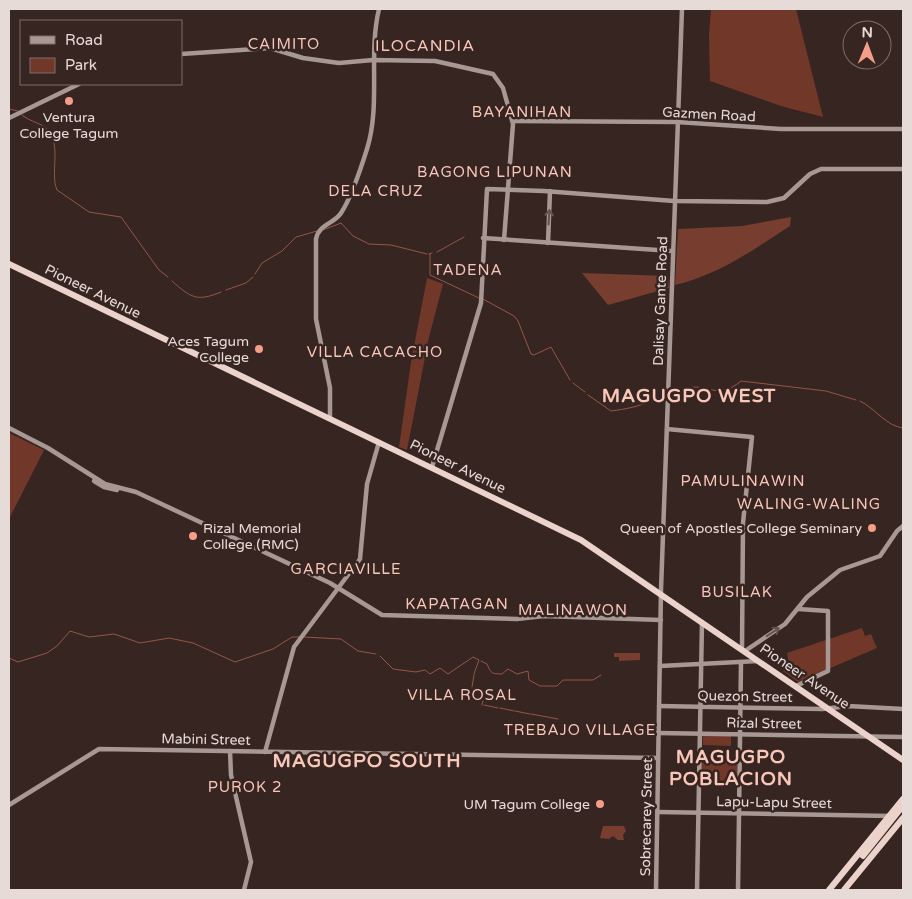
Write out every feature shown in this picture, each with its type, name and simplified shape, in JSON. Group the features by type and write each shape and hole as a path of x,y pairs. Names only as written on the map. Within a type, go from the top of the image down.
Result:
{"highway":[{"name":"Pioneer Avenue","path":"9,264 581,540 702,622 747,650 796,686 833,708 903,758"},
{"path":"829,890 903,799"},
{"path":"839,890 903,806"},
{"path":"835,890 903,811"},
{"path":"844,890 903,817"}],"street":[{"path":"330,418 330,388 316,319 316,239 321,229 342,213 367,150 372,126 373,60 379,9"},
{"name":"Dalisay Gante Road","path":"661,594 682,9"},
{"path":"182,54 270,48 303,58 345,64 373,60 442,61 489,72 496,76 501,84 513,121 504,240"},
{"path":"9,118 77,85"},
{"name":"Gazmen Road","path":"513,121 677,122 781,129 903,129"},
{"path":"432,467 481,303 486,190 489,188 674,201 775,201 787,196 810,174 821,169 903,169"},
{"path":"548,243 550,191"},
{"path":"484,238 672,251"},
{"path":"667,429 752,438 744,518 747,650"},
{"path":"11,431 56,452 88,475 105,484 132,490 339,587 384,616 517,619 544,616 661,620"},
{"path":"265,752 294,647 360,559 367,484 378,442"},
{"path":"747,650 781,627 807,597 840,570 880,556 897,531 903,526"},
{"name":"Sobrecarey Street","path":"656,890 661,594"},
{"path":"796,686 828,671 829,612 822,609 798,609"},
{"path":"697,890 702,622"},
{"path":"660,666 760,661"},
{"path":"738,890 741,663"},
{"name":"Quezon Street","path":"659,706 903,709"},
{"name":"Rizal Street","path":"658,733 903,737"},
{"name":"Mabini Street","path":"9,805 97,749 658,758"},
{"path":"230,751 231,776 251,862 244,890"},
{"name":"Lapu-Lapu Street","path":"658,812 903,817"}],"green space":[{"path":"711,9 796,9 823,117 781,106 710,81 709,35"},
{"path":"427,278 443,284 429,337 407,450 399,447 411,362"},
{"path":"9,433 44,450 9,519"},
{"path":"862,628 865,636 871,634 877,648 798,682 783,671 789,663 787,653"},
{"path":"703,736 731,736 731,746 703,745"},
{"path":"701,762 737,762 737,784 701,783"}],"shaded area":[{"path":"791,217 790,226 749,253 706,275 675,285 678,229 742,226"},
{"path":"582,273 668,276 669,288 608,305"},
{"path":"614,653 640,653 640,660 619,661 619,657 614,657"},
{"path":"603,826 624,826 626,831 623,835 624,840 618,840 613,836 609,839 600,838"}],"waterway":[{"path":"9,109 18,111"},
{"path":"22,115 46,128 53,138 55,153 54,176 57,190 89,212 121,217 159,270 168,277"},
{"path":"323,230 341,223 353,236 369,244 391,245 427,254"},
{"path":"255,274 262,263 282,251 296,237 317,231"},
{"path":"437,252 464,237"},
{"path":"430,254 430,275 479,298"},
{"path":"226,290 246,283 253,277"},
{"path":"172,281 195,297 206,297 221,292"},
{"path":"483,299 514,316 518,321 531,354 534,355 551,347 570,380"},
{"path":"670,401 685,389 700,387 718,391 732,387 741,381 826,391 856,400"},
{"path":"573,383 585,392"},
{"path":"588,395 611,411 653,400"},
{"path":"657,400 665,401"},
{"path":"860,401 886,421 903,428"},
{"path":"9,658 18,662 47,653 57,646 70,631 89,637 114,634 140,643 169,638 193,643 235,662 273,649 292,637 300,637"},
{"path":"304,637 341,639 358,651 376,654"},
{"path":"380,656 393,669 416,672 425,670 430,674 440,668 448,674 473,657 479,660 474,674"},
{"path":"481,661 487,664 491,671 496,674 502,674 508,669 517,674 528,671 529,680 540,686 557,686 563,680 593,680 601,675"},
{"path":"472,687 474,675"},
{"path":"472,689 485,691 482,705"},
{"path":"484,705 498,708"},
{"path":"500,708 514,711"},
{"path":"515,711 530,714"},
{"path":"531,714 558,719"}],"place":[{"name":"Ventura College Tagum","path":"69,101"},
{"name":"Aces Tagum College","path":"259,349"},
{"name":"Queen of Apostles College Seminary","path":"872,528"},
{"name":"Rizal Memorial College (RMC)","path":"193,536"},
{"name":"UM Tagum College","path":"600,804"}],"district":[{"name":"CAIMITO","path":"284,44"},
{"name":"ILOCANDIA","path":"425,45"},
{"name":"BAYANIHAN","path":"522,112"},
{"name":"BAGONG LIPUNAN","path":"495,172"},
{"name":"DELA CRUZ","path":"376,191"},
{"name":"TADENA","path":"468,270"},
{"name":"VILLA CACACHO","path":"375,352"},
{"name":"MAGUGPO WEST","path":"689,395"},
{"name":"PAMULINAWIN","path":"743,481"},
{"name":"WALING-WALING","path":"809,504"},
{"name":"GARCIAVILLE","path":"346,569"},
{"name":"BUSILAK","path":"737,592"},
{"name":"KAPATAGAN","path":"457,604"},
{"name":"MALINAWON","path":"573,610"},
{"name":"VILLA ROSAL","path":"462,695"},
{"name":"TREBAJO VILLAGE","path":"580,730"},
{"name":"MAGUGPO SOUTH","path":"367,760"},
{"name":"MAGUGPO POBLACION","path":"731,767"},
{"name":"PUROK 2","path":"245,787"}]}
